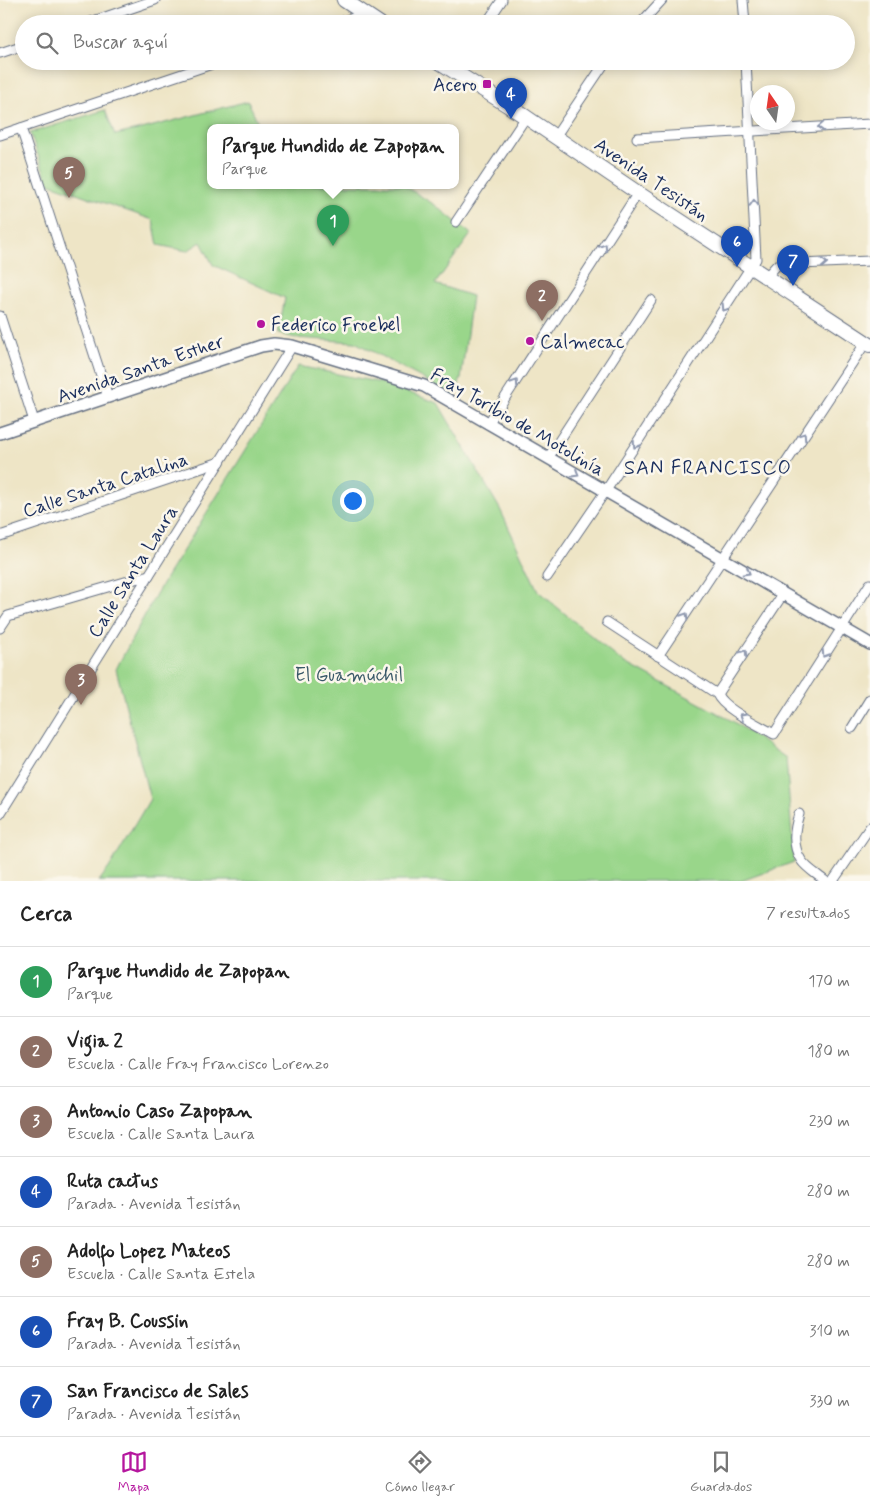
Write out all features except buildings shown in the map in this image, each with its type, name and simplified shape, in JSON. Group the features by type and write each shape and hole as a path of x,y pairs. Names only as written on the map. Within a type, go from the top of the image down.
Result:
{"main road":[{"path":"351,2 364,14"},
{"name":"Avenida Tesistán","path":"463,70 526,117 638,193 868,343"}],"street":[{"path":"112,15 156,0"},
{"path":"492,15 502,0"},
{"path":"649,15 663,0"},
{"path":"744,0 745,15"},
{"path":"0,53 15,48"},
{"path":"0,135 195,70"},
{"path":"555,137 600,70"},
{"path":"547,577 605,492 756,259 747,70"},
{"path":"456,222 526,117"},
{"path":"637,138 870,124"},
{"path":"21,128 108,397"},
{"path":"488,424 638,193"},
{"path":"766,277 777,265 870,261"},
{"path":"548,458 651,300"},
{"path":"0,316 2,328 34,422"},
{"path":"658,656 868,343"},
{"name":"Avenida Santa Esther","path":"0,433 260,346 274,344 292,346"},
{"name":"Fray Toribio de Motolinía","path":"292,346 424,386 870,644"},
{"name":"Calle Santa Laura","path":"0,814 292,346"},
{"name":"Calle Santa Catalina","path":"0,536 220,462"},
{"path":"0,628 8,616 148,574"},
{"path":"607,622 717,694 719,699 734,710 774,734 870,584"},
{"path":"717,694 784,594"},
{"path":"852,728 870,699"},
{"path":"799,814 795,826 794,839 801,860 825,881"},
{"path":"833,881 870,827"}],"green space":[{"path":"248,101 259,124 207,124 207,189 409,189 435,205 471,234 435,284 472,296 461,379 453,398 425,380 355,342 296,338 278,334 285,298 213,265 201,242 187,251 158,245 153,220 48,183 30,133 105,110 115,135"},
{"name":"El Guamúchil","path":"298,366 382,383 438,403 500,509 538,591 620,660 734,722 786,758 794,862 741,881 99,881 109,868 150,799 116,669 156,594"}],"place":[{"name":"Acero","path":"487,84"},
{"name":"Ruta cactus","path":"511,119"},
{"name":"Adolfo Lopez Mateos","path":"69,198"},
{"name":"Parque Hundido de Zapopan","path":"333,246"},
{"name":"Fray B. Coussin","path":"737,267"},
{"name":"San Francisco de Sales","path":"793,286"},
{"name":"Vigia 2","path":"542,321"},
{"name":"Federico Froebel","path":"261,324"},
{"name":"Calmecac","path":"530,341"},
{"name":"Antonio Caso Zapopan","path":"81,705"}],"district":[{"name":"SAN FRANCISCO","path":"708,467"}]}
